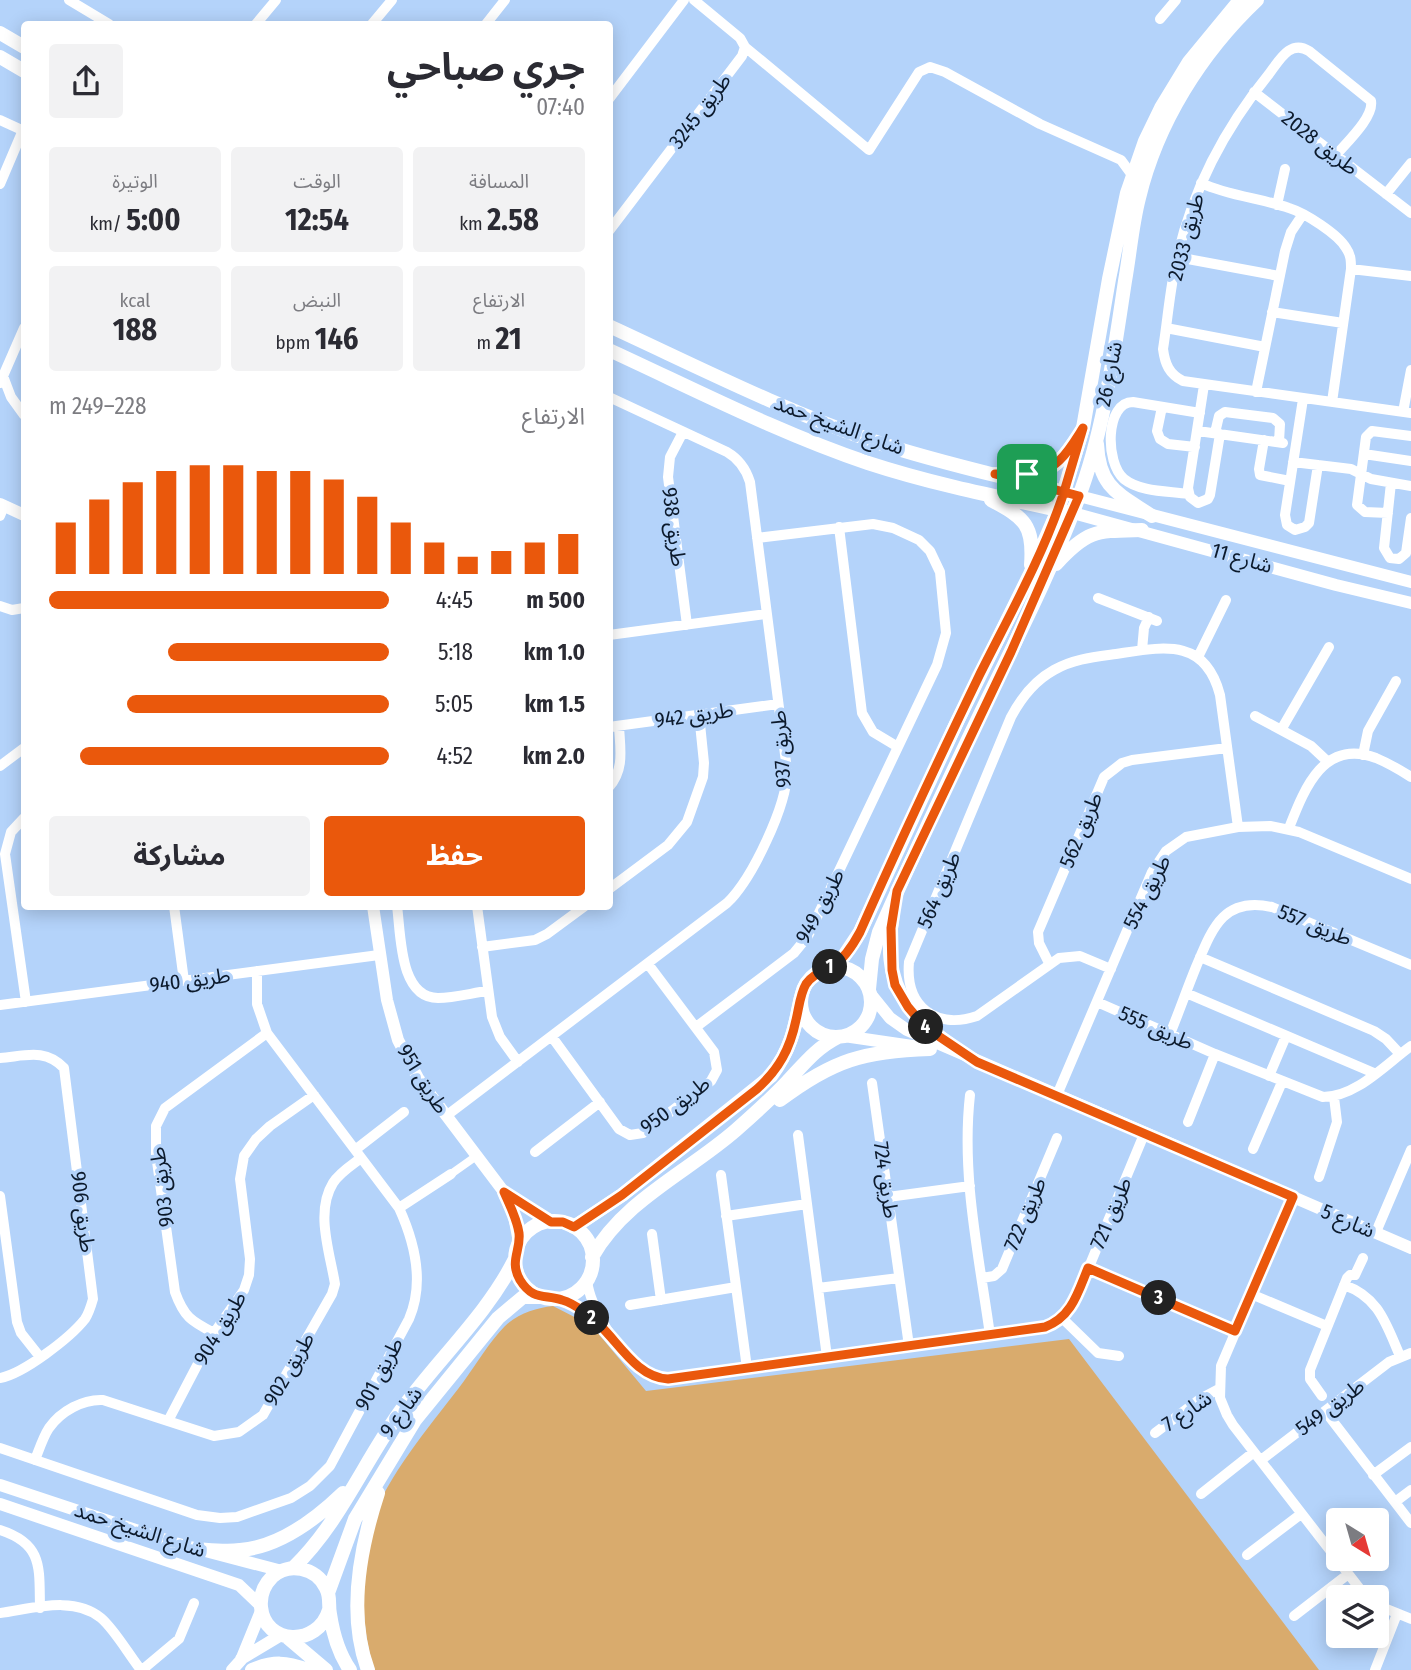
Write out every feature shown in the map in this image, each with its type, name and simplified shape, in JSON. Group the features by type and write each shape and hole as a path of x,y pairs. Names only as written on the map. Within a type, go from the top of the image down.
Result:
{"main road":[{"name":"شارع 26","path":"832,967 844,956 860,932 957,722 1030,574 1065,511 1079,496 1109,279 1132,175 1153,124 1189,62 1240,0"},
{"name":"شارع 26","path":"869,990 877,939 897,891 1046,575 1065,511 1064,492 1090,431 1113,360 1133,227 1152,157 1179,99 1208,54 1257,0"},
{"path":"0,33 21,45"},
{"path":"0,57 21,69"},
{"name":"شارع الشيخ حمد","path":"613,328 782,406 876,442 1079,496"},
{"name":"شارع الشيخ حمد","path":"613,352 810,442 892,471 1065,511"},
{"path":"995,474 1035,474 1050,469 1090,431"},
{"path":"1090,431 1105,480 1115,492 1152,516"},
{"path":"974,492 1011,511 1026,526 1032,538 1030,574"},
{"path":"1046,575 1083,538 1104,531 1142,530"},
{"path":"897,891 890,952 895,985 908,1007 925,1027 957,1050"},
{"path":"574,1227 622,1195 771,1076 792,1042 801,997 808,980 832,967 841,967 858,975 869,990 869,1014 855,1031 841,1036 810,1055 771,1098 733,1133"},
{"path":"801,997 801,1007 810,1026 828,1036 841,1036"},
{"path":"592,1257 620,1219 797,1087 836,1064 873,1053 930,1049"},
{"path":"551,1222 563,1222 574,1227 587,1240 592,1257 592,1269 587,1280 576,1292 560,1299 542,1297 525,1287 519,1279 514,1259 519,1242 533,1228 551,1222"},
{"name":"شارع 9","path":"288,1569 317,1542 401,1410 498,1289 514,1259"},
{"name":"شارع 9","path":"328,1593 355,1519 415,1420 498,1318 523,1297 542,1297"},
{"path":"368,1670 359,1630 361,1560 369,1521 385,1472"},
{"path":"197,1549 241,1550 288,1535 322,1513 356,1480"},
{"path":"326,1670 271,1628 261,1609 264,1588 271,1578 288,1569 303,1569 323,1582 328,1593 336,1639 350,1670"},
{"path":"284,1636 300,1637 317,1630 325,1621 329,1610"},
{"path":"252,1670 285,1662 308,1670"}],"street":[{"path":"69,0 104,21"},
{"path":"259,21 276,0"},
{"path":"374,21 392,0"},
{"path":"488,21 505,0"},
{"path":"613,94 684,0"},
{"path":"694,0 740,37 745,47 869,150 919,72 930,67 945,72 1040,124 1121,160 1132,175"},
{"path":"1160,19 1176,0"},
{"name":"طريق 3245","path":"613,225 742,56 745,47"},
{"name":"طريق 2033","path":"1336,155 1368,116 1371,100 1309,51 1300,47 1289,50 1230,126 1201,183 1187,218 1177,257 1163,349 1169,371 1183,381 1204,385 1407,412"},
{"name":"طريق 2028","path":"1254,92 1411,213"},
{"path":"0,120 21,130"},
{"path":"0,184 21,138"},
{"path":"1121,160 1138,158"},
{"path":"1386,194 1411,163"},
{"path":"1277,205 1284,169"},
{"path":"1201,183 1239,197 1303,214 1349,251 1351,269 1332,402"},
{"path":"1256,392 1287,241 1303,214"},
{"path":"1177,257 1279,276"},
{"path":"1351,269 1411,276"},
{"path":"1272,312 1343,323"},
{"path":"1166,328 1265,347"},
{"path":"21,336 1,379 21,411"},
{"path":"1407,412 1411,370"},
{"path":"1188,494 1204,385"},
{"path":"1303,398 1285,520 1291,528 1301,530 1310,518 1318,465"},
{"name":"طريق 937","path":"446,1116 727,903 743,886 751,872 781,806 787,785 750,482 743,467 732,454 613,399"},
{"path":"1200,413 1129,402 1118,408 1110,447 1111,460 1117,472 1133,485 1188,494 1198,503 1208,499 1210,495 1219,416 1225,412 1262,416 1279,421 1279,442"},
{"path":"1162,407 1157,431 1160,439 1168,443 1195,447"},
{"path":"1198,431 1296,445"},
{"name":"طريق 938","path":"683,432 670,457 668,477 687,625"},
{"path":"1388,513 1364,512 1358,507 1366,437 1370,432 1411,436"},
{"path":"1264,440 1259,469 1261,475 1290,481"},
{"path":"1364,454 1411,461"},
{"path":"1293,462 1351,469 1371,479 1411,486"},
{"path":"1391,483 1386,554 1396,560 1404,555"},
{"name":"شارع 11","path":"1079,496 1411,582"},
{"path":"1,509 21,514"},
{"name":"شارع 11","path":"1065,511 1411,603"},
{"path":"1411,518 1404,555 1411,566"},
{"name":"طريق 949","path":"696,1027 793,953 808,936 943,649 946,624 940,572 925,545 893,528 873,524 757,538"},
{"path":"839,527 862,713 873,732 898,747"},
{"path":"1098,598 1153,619 1144,628 1142,650"},
{"path":"1226,600 1198,657 1209,668 1216,681 1238,827"},
{"path":"0,606 12,610 21,608"},
{"path":"613,634 766,614"},
{"path":"1281,730 1329,647"},
{"name":"طريق 564","path":"1111,969 1080,956 1059,958 991,1007 964,1021 937,1018 926,1011 916,1001 910,989 908,975 914,949 1018,703 1040,679 1068,663 1142,650 1172,648 1198,657"},
{"path":"1363,755 1368,731 1396,681"},
{"name":"طريق 942","path":"614,726 778,704"},
{"path":"613,886 667,845 687,822 704,777 699,715"},
{"path":"1255,716 1318,750 1328,762"},
{"path":"613,782 620,766 614,726"},
{"name":"طريق 562","path":"1049,963 1039,943 1038,932 1104,777 1112,769 1132,760 1227,748"},
{"path":"0,766 21,750"},
{"path":"1289,828 1310,779 1328,762 1342,756 1363,755 1378,758 1411,777"},
{"path":"21,821 11,832 6,846 6,861 26,1002"},
{"name":"طريق 554","path":"1057,1095 1152,872 1166,851 1186,837 1238,827 1289,828 1411,880"},
{"name":"طريق 557","path":"1170,1034 1210,933 1223,916 1241,906 1262,905 1411,965"},
{"path":"0,910 13,909"},
{"path":"175,910 184,981"},
{"name":"طريق 951","path":"373,910 387,1000 398,1040 418,1077 475,1157 504,1192 514,1216 519,1242"},
{"path":"398,910 407,975 419,990 437,998 487,991"},
{"path":"477,910 487,991 497,1030 518,1062"},
{"path":"482,947 535,940 580,910"},
{"name":"طريق 940","path":"0,1005 379,955"},
{"path":"1200,957 1374,1031 1386,1038 1400,1055"},
{"name":"طريق 950","path":"552,1037 619,1129 635,1136 643,1133 701,1089 715,1075 717,1065 714,1052 648,964"},
{"name":"طريق 901","path":"0,1448 197,1515 220,1518 255,1512 291,1498 310,1486 330,1466 413,1310 417,1278 412,1236 399,1208 267,1033 257,1004 257,971"},
{"name":"شارع 5","path":"869,990 898,1025 957,1050 977,1062"},
{"path":"1186,993 1374,1073"},
{"name":"طريق 555","path":"1097,1002 1282,1082 1312,1094 1334,1097"},
{"name":"طريق 903","path":"214,1333 191,1321 181,1310 175,1292 156,1154 156,1126 165,1108 267,1033"},
{"name":"شارع 5","path":"841,1036 901,1043 977,1062 1411,1248"},
{"path":"1269,1076 1286,1036"},
{"path":"1319,1177 1337,1122 1334,1097 1355,1089 1411,1046"},
{"name":"طريق 555","path":"1188,1122 1214,1054"},
{"name":"طريق 906","path":"0,1058 51,1056 64,1068 93,1299 85,1319 40,1357 11,1377 0,1378"},
{"path":"1253,1149 1282,1082"},
{"name":"طريق 724","path":"872,1083 909,1346"},
{"name":"طريق 904","path":"168,1420 214,1333 244,1290 249,1275 250,1259 240,1180 244,1156 270,1126 314,1095"},
{"name":"طريق 722","path":"970,1095 966,1136 970,1186 990,1335"},
{"path":"535,1152 600,1102"},
{"name":"طريق 902","path":"34,1460 48,1429 61,1416 80,1404 93,1400 103,1400 214,1436 239,1432 263,1415 332,1294 335,1284 324,1217 325,1200 334,1181 358,1154 404,1112"},
{"name":"طريق 721","path":"1062,1318 1074,1303 1144,1132"},
{"path":"798,1135 827,1357"},
{"name":"طريق 722","path":"982,1278 994,1276 1002,1269 1056,1138"},
{"path":"1376,1232 1411,1150"},
{"path":"399,1208 475,1157"},
{"path":"721,1175 747,1368"},
{"path":"888,1197 970,1186"},
{"name":"طريق 951","path":"504,1192 551,1222"},
{"path":"0,1196 17,1322 21,1333 40,1357"},
{"name":"شارع 7","path":"1293,1197 1221,1366 1219,1389 1227,1415 1356,1585"},
{"path":"726,1216 807,1204"},
{"path":"652,1234 661,1300"},
{"name":"طريق 549","path":"1322,1396 1309,1373 1344,1285 1349,1275 1356,1274 1363,1258"},
{"path":"1088,1268 1235,1331"},
{"path":"818,1288 899,1278"},
{"path":"587,1280 592,1302 612,1336"},
{"name":"طريق 549","path":"1257,1456 1406,1354 1377,1307 1363,1293 1344,1285"},
{"path":"630,1305 736,1287"},
{"path":"1251,1294 1328,1326"},
{"path":"560,1299 585,1312 612,1336 641,1370 668,1379 1045,1327 1062,1318 1098,1353 1119,1356"},
{"name":"شارع 7","path":"1155,1433 1200,1399 1219,1389"},
{"path":"1325,1411 1411,1523"},
{"path":"1374,1475 1411,1447"},
{"path":"1201,1493 1257,1456"},
{"name":"شارع الشيخ حمد","path":"0,1485 197,1549 288,1569"},
{"path":"1395,1502 1411,1490"},
{"name":"شارع الشيخ حمد","path":"0,1504 239,1585 261,1609"},
{"path":"1247,1555 1301,1514"},
{"path":"0,1530 20,1538 33,1550 38,1563 40,1608"},
{"path":"1294,1616 1347,1575"},
{"path":"0,1613 66,1604 84,1608 101,1618 141,1670 179,1639 194,1603"},
{"path":"241,1660 261,1609"},
{"path":"1389,1610 1411,1619"},
{"path":"1375,1670 1397,1614"},
{"path":"232,1670 241,1660 284,1636"}],"shaded area":[{"path":"553,1306 592,1326 646,1391 1069,1339 1319,1670 375,1670 366,1634 364,1570 370,1530 383,1496 415,1445 499,1332 522,1314"}],"route":[{"path":"1027,474 995,474 1064,492 1058,510 860,932 844,956 832,967 808,980 792,1042 783,1060 757,1089 601,1211 574,1227 563,1222 551,1222 504,1192 519,1232 514,1259 519,1279 525,1287 542,1297 560,1299 585,1312 649,1375 668,1379 1045,1327 1054,1324 1069,1311 1088,1268 1235,1331 1293,1197 977,1062 925,1027 908,1007 895,985 890,952 897,891 1011,652 1079,496 1064,492 1083,428 1065,457 1050,469 1027,474"}]}
